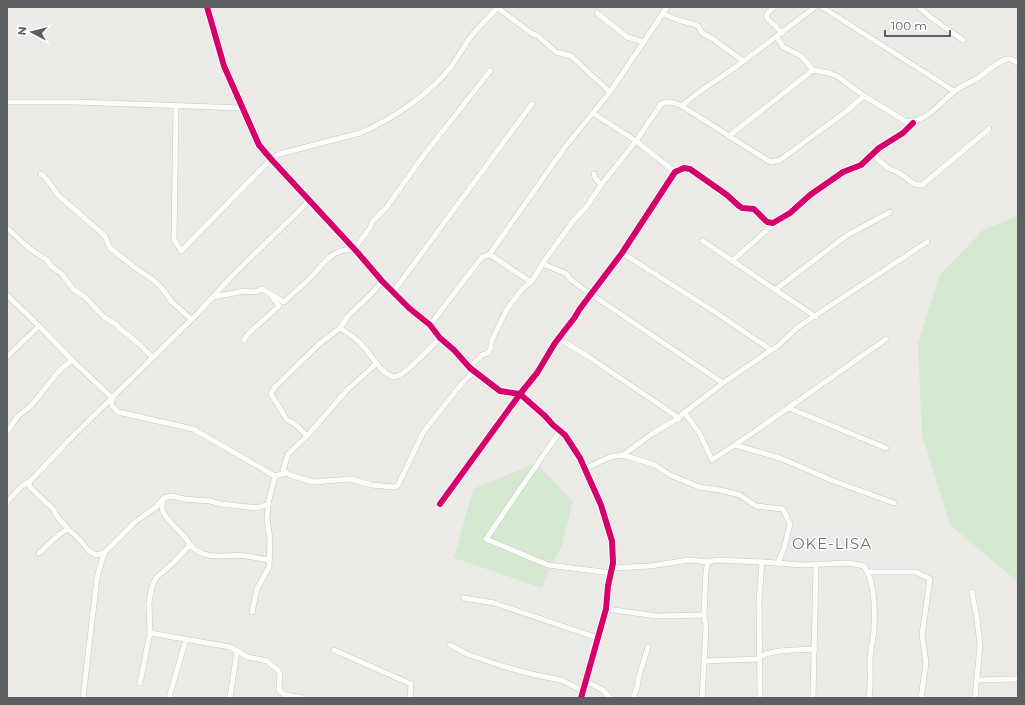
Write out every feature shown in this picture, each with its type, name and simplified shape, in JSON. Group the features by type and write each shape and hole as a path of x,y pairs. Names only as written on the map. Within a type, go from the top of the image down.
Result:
{"street":[{"path":"207,7 224,66 259,145 309,201 354,248 382,281 409,308 430,325 440,338 454,350 472,370 500,391 520,394 565,435 576,452 601,505 612,541 611,570 606,609 581,698"},
{"path":"176,106 174,239 181,251 271,159 279,154 360,133 414,102 450,67 470,37 498,7 538,36 556,52 572,56 610,92"},
{"path":"430,325 482,257 489,255 560,153 610,92 667,7"},
{"path":"774,7 767,14 767,18 782,33"},
{"path":"682,106 701,89 777,37 815,7"},
{"path":"822,7 954,91"},
{"path":"919,7 930,17 963,40"},
{"path":"597,14 627,37 644,42"},
{"path":"663,14 680,21 694,24 702,33 743,61"},
{"path":"777,37 783,47 801,56 813,70 837,76 864,96 905,121 913,123"},
{"path":"732,261 776,222 790,213 810,195 843,172 861,165 879,148 903,133 913,123 933,111 954,91 1005,60 1013,60 1018,63"},
{"path":"729,136 813,70"},
{"path":"262,289 284,302 310,278 325,260 339,251 354,248 370,228 373,221 386,208 424,155 490,71"},
{"path":"7,295 112,398 112,406 118,412 193,429 275,476 286,473 313,482 351,479 371,485 394,487 398,485 424,431 472,370 472,364 482,355 488,353 491,348 491,342 507,309 522,290 531,282 601,185 636,141 661,104 670,102 682,106 767,160 776,161 848,110 864,96"},
{"path":"7,102 75,102 243,108"},
{"path":"393,292 532,104"},
{"path":"593,113 636,141 676,172"},
{"path":"873,155 888,168 914,184 922,185 988,129"},
{"path":"440,504 537,373 558,338 622,253 676,172 684,168 690,169 727,195 742,208 754,208 767,222 776,222"},
{"path":"41,174 59,196 105,236 110,248 152,279 171,301 191,319"},
{"path":"594,174 595,178 601,185"},
{"path":"7,502 22,486 29,482 233,275 309,201"},
{"path":"775,290 846,236 890,212"},
{"path":"7,228 30,249 47,260 51,266 62,274 74,290 84,296 104,317 117,325 152,357"},
{"path":"703,241 816,317"},
{"path":"623,455 653,433 679,418 684,412 723,383 771,350 798,327 816,317 843,297 927,242"},
{"path":"622,253 715,312 771,350"},
{"path":"489,255 531,282"},
{"path":"543,264 567,274 570,279 591,294 723,383"},
{"path":"307,436 295,424 287,420 271,394 274,388 319,344 340,328 348,316 373,292 382,281"},
{"path":"213,297 245,291 255,292 262,289"},
{"path":"244,340 279,306 274,299 262,289"},
{"path":"7,357 39,326"},
{"path":"340,328 362,345 382,370 395,377 400,375 440,338"},
{"path":"558,338 589,357 679,418"},
{"path":"684,412 700,434 712,460 789,408 886,339"},
{"path":"7,432 18,416 31,406 59,371 72,360"},
{"path":"286,473 283,470 288,454 307,436 337,400 362,375 377,363"},
{"path":"789,408 886,448"},
{"path":"560,431 486,540 548,565 611,570 690,560 708,562 717,560 816,565 849,563 864,566 868,572 873,596 874,626 870,660 871,685 868,698"},
{"path":"735,445 780,458 831,480 894,503"},
{"path":"584,468 610,457 623,455 655,465 670,475 699,487 740,495 756,506 783,509 790,524 779,564"},
{"path":"252,612 257,589 269,567 270,539 267,519 268,504 275,476"},
{"path":"29,482 30,487 53,509 68,529 89,551 96,555 104,553 136,522 156,507 164,498 172,496 184,499 257,508 268,504"},
{"path":"164,498 161,506 168,520 196,550 218,557 247,556 269,560"},
{"path":"39,553 56,539 60,532 68,529"},
{"path":"140,684 150,633 149,603 152,586 156,578 190,545"},
{"path":"83,698 97,578 104,553"},
{"path":"702,698 706,628 704,615 706,571 708,562"},
{"path":"760,698 759,601 762,562"},
{"path":"813,698 816,565"},
{"path":"868,572 916,572 930,579 922,635 926,663 921,698"},
{"path":"972,592 980,646 975,698"},
{"path":"464,598 494,603 598,638"},
{"path":"606,609 657,616 704,615"},
{"path":"150,633 230,647 248,657 267,661 278,670 280,675 279,690 283,696 303,698"},
{"path":"169,698 186,639"},
{"path":"450,646 467,654 502,666 561,680 583,691"},
{"path":"633,698 648,647"},
{"path":"704,661 757,659 781,651 814,649"},
{"path":"230,698 237,650"},
{"path":"334,650 411,684 410,698"},
{"path":"977,680 1018,679"},
{"path":"586,680 602,690 610,698"}],"green space":[{"path":"1018,216 1018,582 950,525 922,435 918,344 939,276 984,229"},
{"path":"537,463 573,502 562,546 552,563 542,588 454,558 473,489"}],"cycle path":[{"path":"207,7 224,66 259,145 382,281 409,308 430,325 440,338 454,350 470,368 500,391 520,394 565,435 580,458 601,505 612,541 613,563 608,586 606,609 581,698"},
{"path":"440,504 537,373 555,343 622,253 675,172 684,168 690,169 727,195 742,208 754,209 767,222 773,223 790,213 810,195 843,172 861,165 879,148 903,133 913,123"}],"district":[{"name":"OKE-LISA","path":"832,544"}]}
